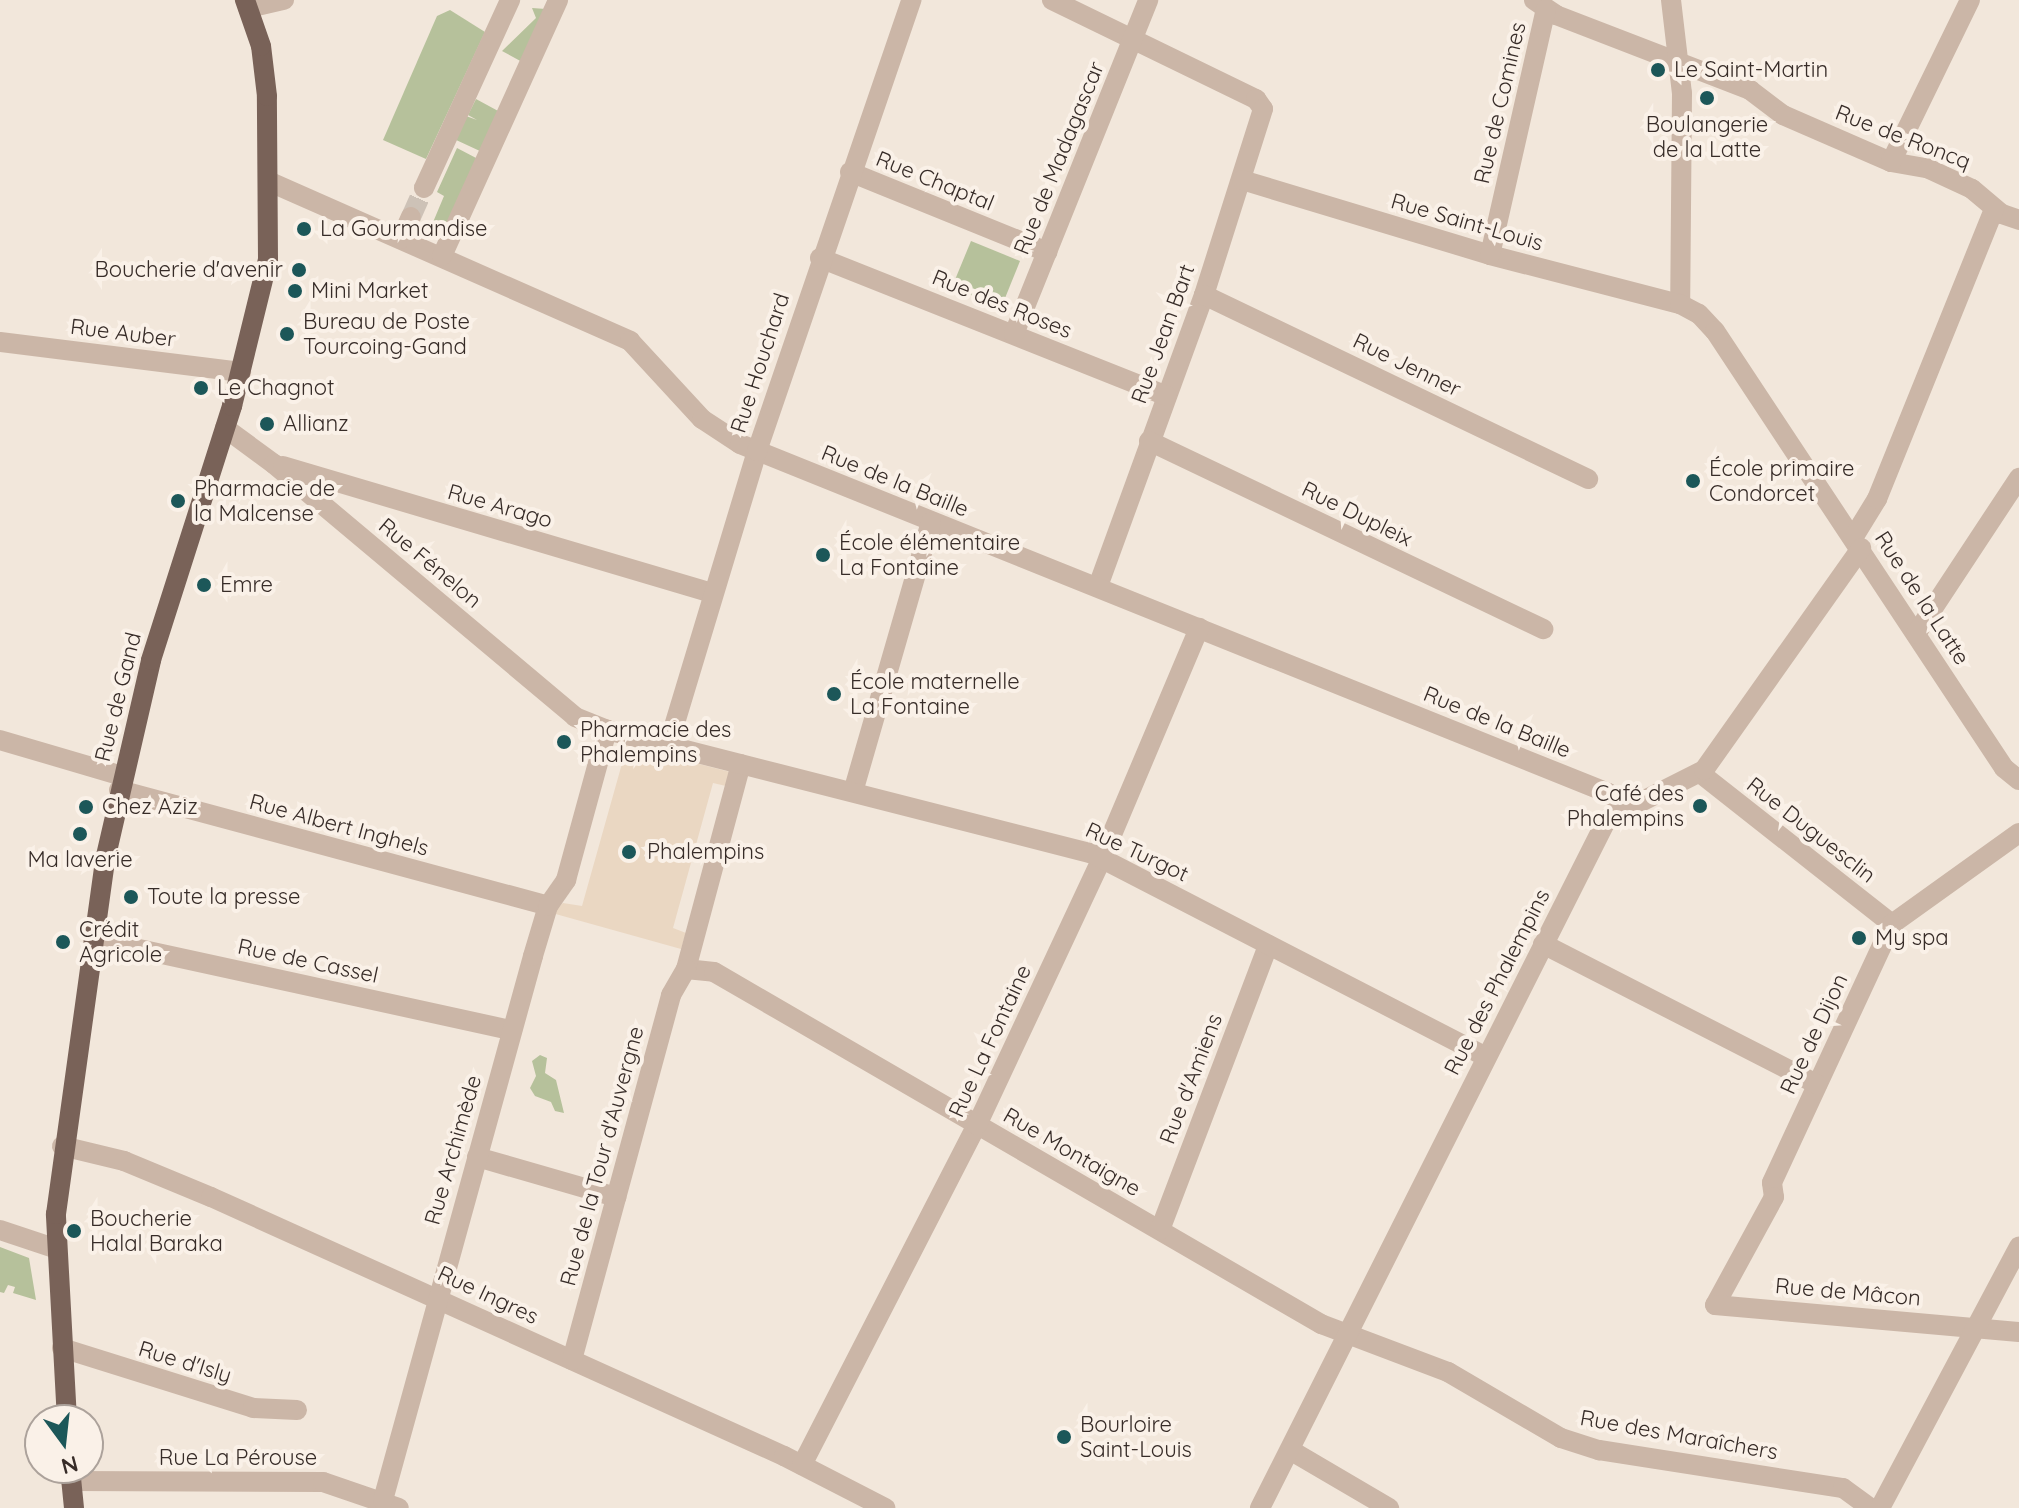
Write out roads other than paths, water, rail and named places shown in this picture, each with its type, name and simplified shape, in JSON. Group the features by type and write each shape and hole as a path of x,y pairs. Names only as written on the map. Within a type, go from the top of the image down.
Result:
{"main road":[{"name":"Rue de Gand","path":"66,1404 54,1248 62,1146 120,783 157,637 225,428 266,274 270,182 266,76 246,4"},
{"path":"72,1484 74,1508"}],"street":[{"path":"246,4 284,0"},
{"path":"424,188 510,0"},
{"path":"442,256 558,0"},
{"name":"Rue Houchard","path":"668,746 757,451 820,258 911,0"},
{"path":"1052,0 1133,38"},
{"name":"Rue de Madagascar","path":"1014,334 1148,0"},
{"path":"1671,0 1680,62 1680,304"},
{"path":"1891,162 1970,0"},
{"name":"Rue de Roncq","path":"1540,5 1750,90 1783,115 1891,162 1929,169 1972,189 1994,209 2019,220"},
{"name":"Rue de Comines","path":"1490,255 1540,5"},
{"name":"Rue Jean Bart","path":"1098,586 1204,295 1264,116 1256,99 1133,38"},
{"name":"Rue Chaptal","path":"850,172 1047,252"},
{"name":"Rue Saint-Louis","path":"1242,180 1490,255 1680,304"},
{"name":"Rue de la Baille","path":"270,182 630,341 648,355 702,419 757,451 1608,793 1625,806"},
{"path":"1700,773 1857,543 1994,209"},
{"path":"401,239 411,217"},
{"name":"Rue des Roses","path":"820,258 1166,396"},
{"name":"Rue Jenner","path":"1204,295 1588,479"},
{"name":"Rue de la Latte","path":"1680,304 1715,331 2004,768 2019,780"},
{"name":"Rue Auber","path":"0,342 241,372"},
{"name":"Rue Fénelon","path":"225,428 274,464 575,717 607,730 668,746"},
{"name":"Rue Dupleix","path":"1149,441 1543,629"},
{"name":"Rue Arago","path":"274,464 712,593"},
{"path":"1916,634 2019,478"},
{"path":"853,792 931,522"},
{"name":"Rue La Fontaine","path":"802,1465 977,1125 1102,858 1199,628"},
{"name":"Rue Archimède","path":"391,1504 437,1298 548,906 566,880 607,730"},
{"name":"Rue Albert Inghels","path":"0,740 120,783 548,906"},
{"name":"Rue Turgot","path":"668,746 1102,858 1485,1056"},
{"name":"Rue de la Tour d'Auvergne","path":"572,1360 675,982 686,969 690,942 741,764"},
{"name":"Rue des Phalempins","path":"1260,1508 1350,1336 1485,1056 1601,828 1625,806 1700,773"},
{"name":"Rue Duguesclin","path":"1700,773 1892,924"},
{"name":"Rue de Dijon","path":"1715,1305 1774,1197 1772,1183 1892,924 2019,833"},
{"name":"Rue de Cassel","path":"93,939 512,1030"},
{"path":"1543,944 1817,1084"},
{"name":"Rue d'Amiens","path":"1160,1230 1268,945"},
{"name":"Rue Montaigne","path":"686,969 714,972 1350,1336"},
{"name":"Rue Ingres","path":"62,1146 145,1169 802,1465 885,1508"},
{"path":"477,1157 616,1197"},
{"path":"0,1230 54,1248"},
{"path":"1880,1508 2019,1247"},
{"name":"Rue de Mâcon","path":"1715,1305 2019,1332"},
{"name":"Rue des Maraîchers","path":"1350,1336 1448,1372 1586,1447 1843,1488 1871,1508"},
{"name":"Rue d'Isly","path":"62,1348 253,1408 297,1410"},
{"path":"1290,1450 1389,1508"},
{"name":"Rue La Pérouse","path":"104,1475 323,1482 391,1504"}],"tunnel":[{"path":"411,217 424,188"}],"place":[{"name":"Le Saint-Martin","path":"1658,70"},
{"name":"Boulangerie de la Latte","path":"1707,98"},
{"name":"La Gourmandise","path":"304,229"},
{"name":"Boucherie d'avenir","path":"299,270"},
{"name":"Mini Market","path":"295,291"},
{"name":"Bureau de Poste Tourcoing-Gand","path":"287,334"},
{"name":"Le Chagnot","path":"201,388"},
{"name":"Allianz","path":"267,424"},
{"name":"École primaire Condorcet","path":"1693,481"},
{"name":"Pharmacie de la Malcense","path":"178,501"},
{"name":"École élémentaire La Fontaine","path":"823,555"},
{"name":"Emre","path":"204,585"},
{"name":"École maternelle La Fontaine","path":"834,694"},
{"name":"Pharmacie des Phalempins","path":"564,742"},
{"name":"Café des Phalempins","path":"1700,806"},
{"name":"Chez Aziz","path":"86,807"},
{"name":"Ma laverie","path":"80,834"},
{"name":"Phalempins","path":"629,852"},
{"name":"Toute la presse","path":"131,897"},
{"name":"My spa","path":"1859,938"},
{"name":"Crédit Agricole","path":"63,942"},
{"name":"Boucherie Halal Baraka","path":"74,1231"},
{"name":"Bourloire Saint-Louis","path":"1064,1437"}]}
